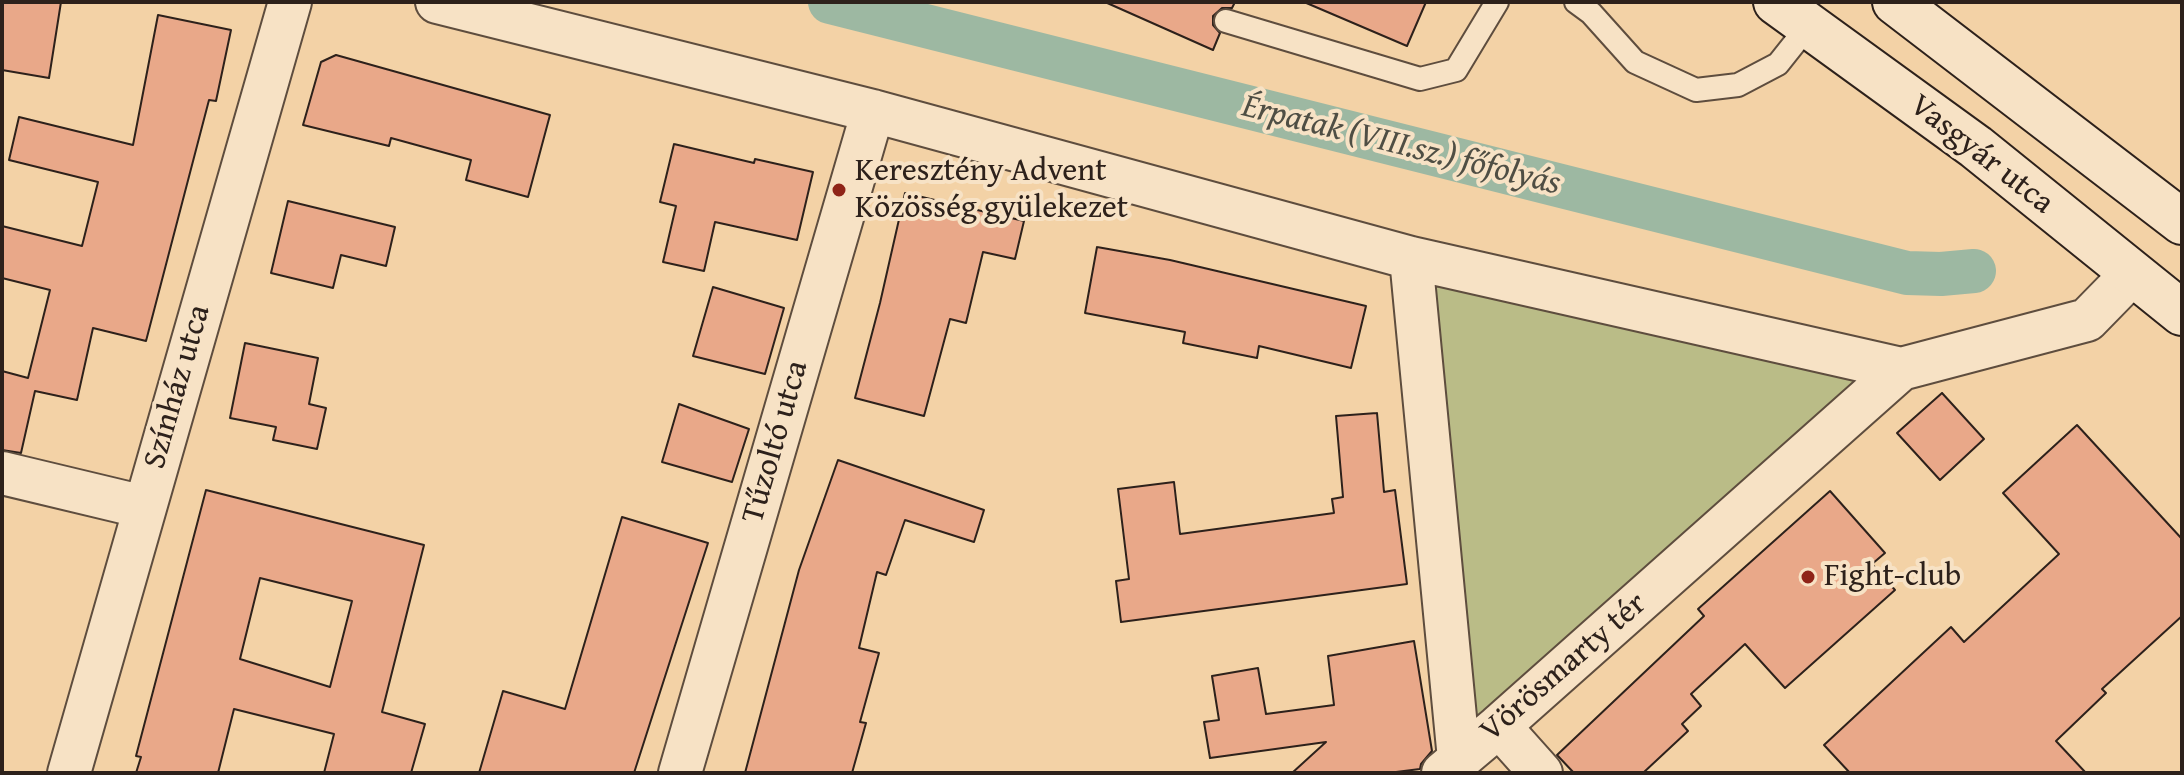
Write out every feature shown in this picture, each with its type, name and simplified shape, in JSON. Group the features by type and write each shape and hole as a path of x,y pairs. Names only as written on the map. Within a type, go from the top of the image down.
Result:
{"main road":[{"path":"1895,2 2182,222"},
{"name":"Vasgyár utca","path":"1797,10 1976,147 2182,313"}],"street":[{"name":"Színház utca","path":"69,773 290,2"},
{"path":"437,2 873,111"},
{"name":"Vörösmarty tér","path":"873,111 1411,258 1901,369"},
{"name":"Tűzoltó utca","path":"680,773 873,111"},
{"name":"Vörösmarty tér","path":"1411,258 1451,766"},
{"name":"Vörösmarty tér","path":"1451,766 1901,369 2087,320 2132,274"},
{"path":"2,473 144,507"},
{"path":"1499,726 1541,773"}],"lane":[{"path":"1226,21 1420,79 1456,70 1497,2"},
{"path":"1576,2 1591,13 1635,62 1696,90 1738,85 1778,64 1797,10"}],"green space":[{"path":"1411,258 1901,369 1459,759"}],"building":[{"path":"2,2 61,2 49,78 2,70"},
{"path":"1105,2 1235,2 1232,8 1222,8 1213,16 1213,25 1220,33 1213,50"},
{"path":"1304,2 1426,2 1407,46"},
{"path":"158,15 231,30 216,101 209,100 146,341 93,328 77,400 35,391 21,453 2,450 2,371 28,378 50,290 2,278 2,226 82,246 98,182 9,160 19,117 133,145"},
{"path":"336,55 550,115 528,197 466,180 471,160 391,138 389,146 303,125 321,62"},
{"path":"674,144 754,163 755,159 813,172 797,240 715,222 704,271 663,262 676,206 660,202"},
{"path":"905,193 1024,221 1015,259 983,252 966,323 950,319 924,416 855,398"},
{"path":"288,201 395,227 386,266 341,255 333,288 271,273"},
{"path":"1097,247 1170,260 1366,306 1351,368 1259,346 1257,358 1183,343 1185,332 1085,313"},
{"path":"713,287 784,308 765,374 693,356"},
{"path":"245,343 318,358 309,404 326,408 317,449 273,440 276,427 230,418"},
{"path":"1942,393 1984,439 1940,480 1897,433"},
{"path":"679,404 749,429 732,482 662,462"},
{"path":"1377,413 1384,492 1395,490 1407,584 1121,622 1116,581 1129,579 1118,489 1174,482 1180,534 1334,513 1332,499 1343,497 1336,416"},
{"path":"2077,425 2182,539 2182,616 2102,689 2106,693 2056,741 2086,773 1850,773 1824,745 1951,627 1964,642 2059,554 2003,493"},
{"path":"838,460 984,510 974,542 905,520 886,575 877,572 859,648 879,653 860,722 866,723 852,773 745,773 799,570"},
{"path":"206,490 424,545 382,712 425,724 411,773 324,773 334,734 234,709 218,773 136,773 141,757 136,756","holes":["260,578 352,601 330,687 240,659"]},
{"name":"Fight-club","path":"1830,491 1885,553 1872,564 1895,590 1785,688 1745,644 1691,694 1701,706 1682,724 1688,731 1643,773 1574,773 1557,755 1704,616 1698,609"},
{"path":"622,517 708,543 634,773 479,773 503,691 565,709"},
{"path":"1414,641 1432,751 1420,769 1388,773 1292,773 1326,742 1210,758 1204,722 1219,720 1212,676 1258,668 1266,714 1334,705 1328,656"}],"waterway":[{"name":"Érpatak (VIII.sz.) főfolyás","path":"830,2 1907,273 1974,271"}],"place":[{"name":"Keresztény Advent Közösség gyülekezet","path":"839,190"},
{"name":"Fight-club","path":"1808,577"}]}
